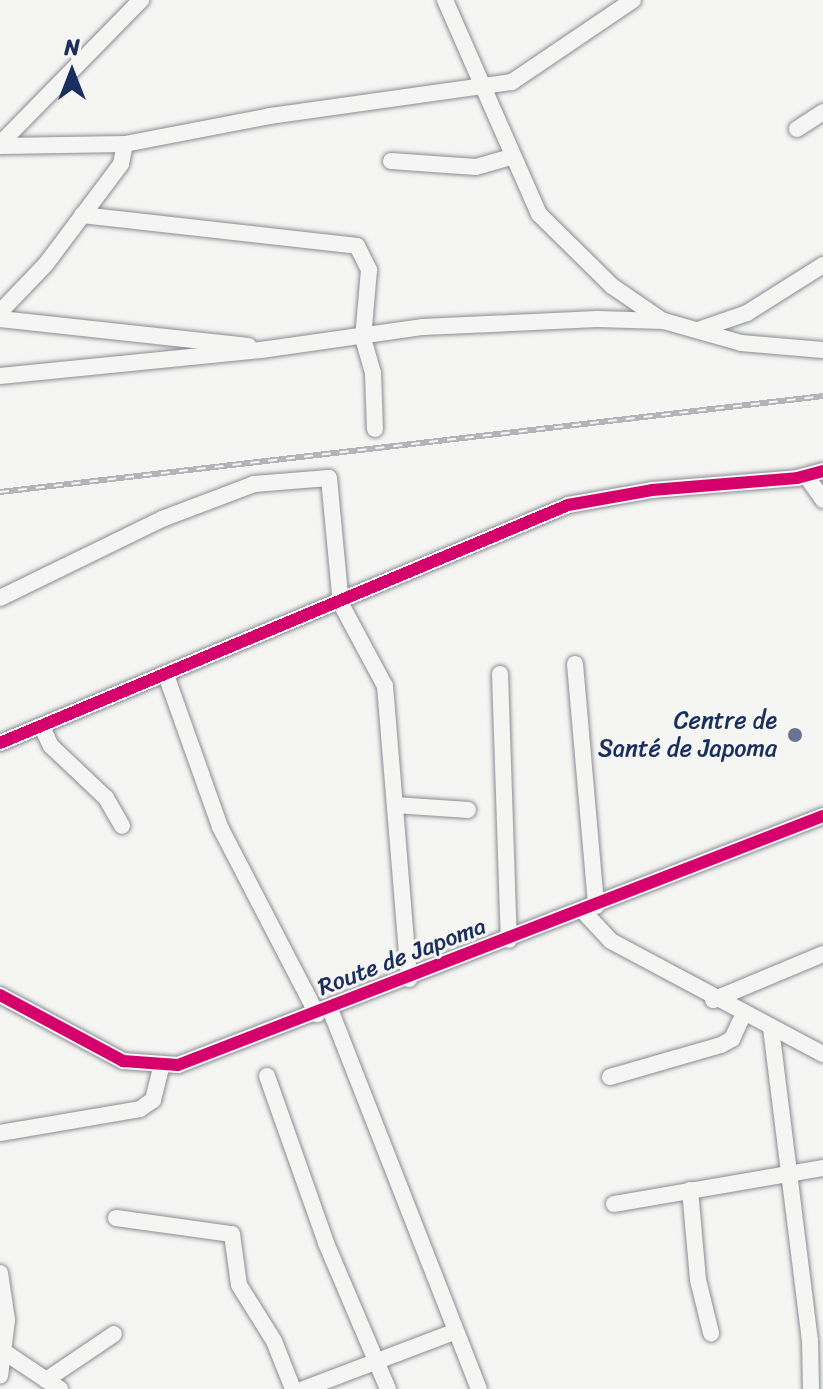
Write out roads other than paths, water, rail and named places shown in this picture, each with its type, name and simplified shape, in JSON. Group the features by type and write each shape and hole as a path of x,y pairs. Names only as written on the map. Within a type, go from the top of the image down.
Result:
{"street":[{"path":"0,145 141,0"},
{"path":"445,0 510,157 549,228 612,286 664,321"},
{"path":"0,145 125,144 270,116 481,89 512,82 628,1"},
{"path":"797,129 823,112"},
{"path":"0,312 121,164 125,144"},
{"path":"391,161 476,167 510,157"},
{"path":"82,215 357,246 369,270 363,338 373,373 375,429"},
{"path":"698,330 747,313 823,265"},
{"path":"0,319 191,337 261,350"},
{"path":"0,376 261,350 433,327 664,321 741,343 823,350"},
{"path":"0,743 341,604 568,505 719,482 807,477 823,471"},
{"path":"0,598 162,519 240,490 327,477 341,604 385,686 409,979"},
{"path":"807,477 823,500"},
{"path":"575,664 589,908 611,941 713,1000 823,1054"},
{"path":"500,674 509,940"},
{"path":"166,675 220,827 323,1012 479,1389"},
{"path":"42,727 51,746 106,798 122,826"},
{"path":"395,805 468,810"},
{"name":"Route de Japoma","path":"0,995 103,1053 123,1061 178,1065 224,1043 323,1012 823,816"},
{"path":"713,1000 823,954"},
{"path":"610,1077 721,1045 732,1039 743,1015"},
{"path":"771,1028 775,1092 790,1172 811,1387"},
{"path":"0,1133 140,1109 153,1100 162,1065"},
{"path":"267,1076 326,1243 388,1389"},
{"path":"614,1204 823,1168"},
{"path":"690,1190 698,1280 711,1333"},
{"path":"116,1218 232,1234 239,1285 274,1341 293,1389"},
{"path":"0,1376 6,1353 1,1279"},
{"path":"304,1389 454,1332"},
{"path":"6,1353 53,1384 114,1334"}],"railway":[{"path":"0,492 823,396"}],"place":[{"name":"Centre de Santé de Japoma","path":"795,735"}]}
